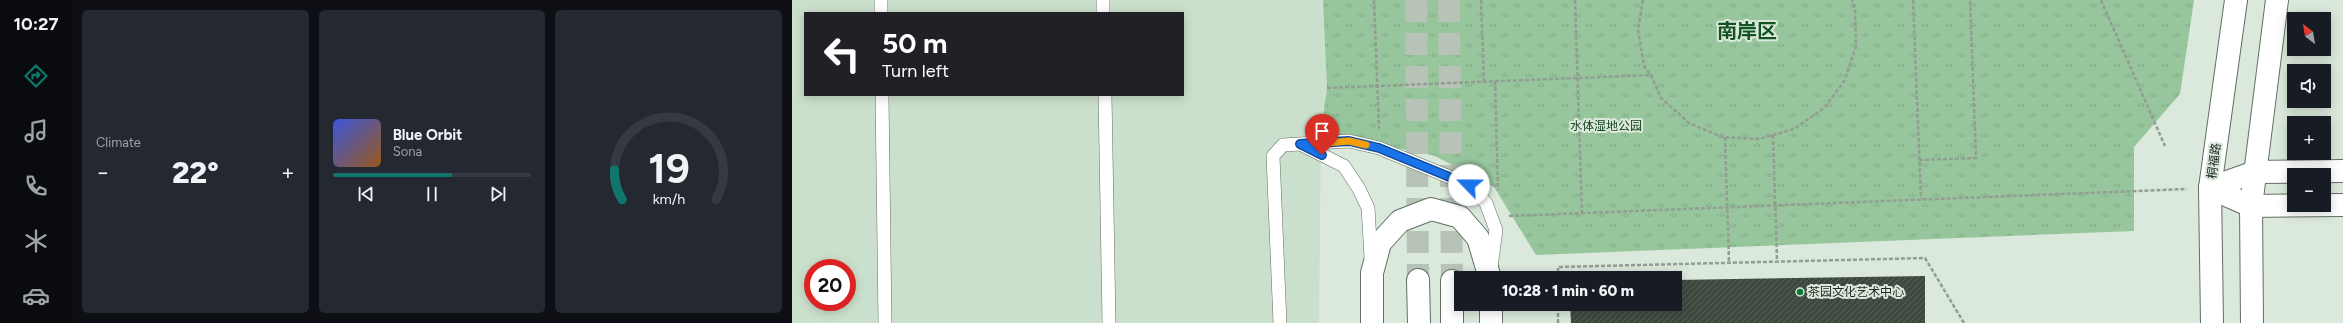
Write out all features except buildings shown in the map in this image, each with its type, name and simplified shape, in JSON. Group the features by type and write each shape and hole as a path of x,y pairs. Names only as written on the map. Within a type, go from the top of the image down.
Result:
{"street":[{"name":"桐福路","path":"2212,323 2210,188 2236,0"},
{"path":"2252,323 2251,206 2277,0"},
{"path":"2210,188 2255,172 2343,171"},
{"path":"2210,188 2251,206 2343,205"},
{"path":"1372,323 1372,273 1380,243 1400,221 1431,209 1460,217 1478,238 1488,271"},
{"path":"1418,280 1419,323"},
{"path":"1452,281 1452,323"},
{"path":"1491,311 1491,323"}],"lane":[{"path":"881,0 882,12"},
{"path":"1103,0 1103,12"},
{"path":"882,96 885,323"},
{"path":"1105,96 1109,323"},
{"path":"1280,323 1273,156 1283,145 1349,141 1379,148 1469,185 1486,203 1496,230 1491,271"},
{"path":"1300,144 1344,166 1359,189 1368,208 1372,273"}],"path":[{"path":"1374,0 1379,148"},
{"path":"1481,0 1484,81"},
{"path":"1575,0 1582,213"},
{"path":"1644,0 1638,30 1644,66 1651,75 1661,98 1689,123 1725,137 1759,139 1794,129 1824,108 1845,80 1856,46 1855,11 1852,0"},
{"path":"1913,0 1921,199"},
{"path":"1919,160 1976,158 1970,0"},
{"path":"2101,0 2165,146"},
{"path":"1327,88 1494,80 1651,75"},
{"path":"1494,80 1498,192"},
{"path":"1773,135 1777,261"},
{"path":"1725,137 1729,262"},
{"path":"1490,217 2210,188"},
{"path":"1558,271 1558,267 1925,258 1964,323"},
{"path":"1558,311 1558,323"}],"shaded area":[{"path":"792,0 1323,0 1327,88 1321,132 1319,323 792,323"}],"green space":[{"name":"水体湿地公园","path":"1323,0 2194,0 2180,94 2134,147 2134,231 1536,255 1494,187 1435,156 1321,132 1327,88"}],"tunnel":[{"path":"1416,0 1418,280"},
{"path":"1449,0 1452,281"}],"slow traffic":[{"path":"1326,143 1349,141 1366,145"}],"place":[{"name":"茶园文化艺术中心","path":"1800,292"}],"district":[{"name":"南岸区","path":"1747,31"}],"route":[{"path":"1322,155 1300,144 1349,141 1379,148 1469,185"}]}
